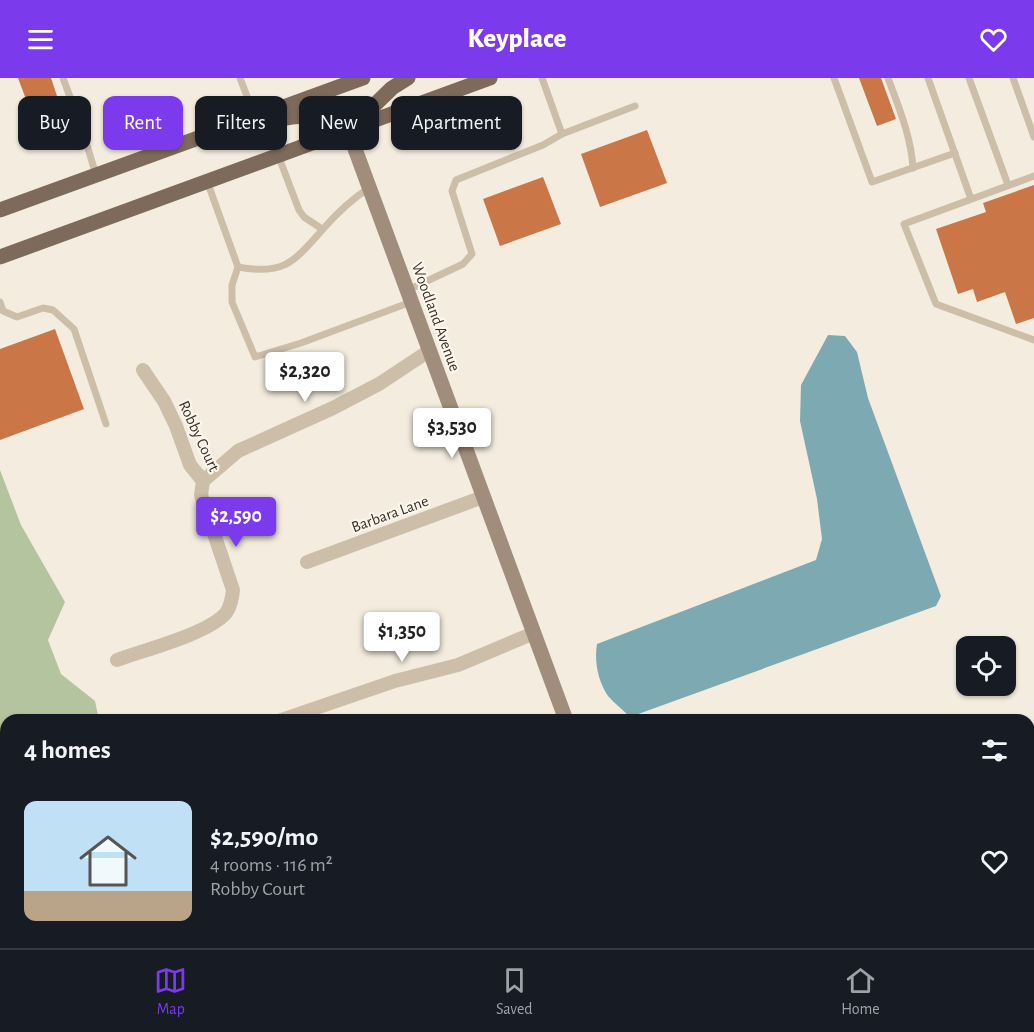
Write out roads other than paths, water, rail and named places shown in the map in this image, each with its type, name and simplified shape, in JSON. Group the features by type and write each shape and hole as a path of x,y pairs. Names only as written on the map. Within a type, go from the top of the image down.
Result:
{"main road":[{"path":"287,104 347,81 363,78"},
{"path":"379,100 392,88 408,78"},
{"path":"379,119 490,78"},
{"path":"0,210 195,138"},
{"path":"0,257 299,148"}],"street":[{"name":"Woodland Avenue","path":"355,150 564,714"},
{"path":"203,482 238,451 333,408 379,384 429,351"},
{"name":"Robby Court","path":"117,660 183,637 208,625 225,614 230,605 233,590 201,495 203,482 190,465 164,400 143,370"},
{"name":"Barbara Lane","path":"307,562 483,497"},
{"path":"299,714 395,681 458,664 534,633"}],"lane":[{"path":"63,78 96,175"},
{"path":"240,78 247,96"},
{"path":"542,78 562,134"},
{"path":"834,78 872,182 955,153"},
{"path":"888,78 912,147 913,168"},
{"path":"928,78 971,199"},
{"path":"969,78 1008,185"},
{"path":"1013,78 1034,137"},
{"path":"207,182 238,267 232,285 232,302 255,357 302,343 409,296 463,264 472,254 452,191 456,180 543,145 562,134 635,106"},
{"path":"278,155 299,210 304,217 322,230"},
{"path":"1034,176 904,224 936,304 1034,340"},
{"path":"238,267 255,270 285,265 298,257 341,209 369,188"},
{"path":"0,302 3,311 17,317 43,308 53,310 74,329 106,424"},
{"path":"795,948 800,948"}],"water":[{"path":"828,335 845,336 857,352 868,398 941,596 936,606 638,714 627,714 608,696 599,677 597,644 816,560 822,539 817,499 800,421 801,385"}]}
